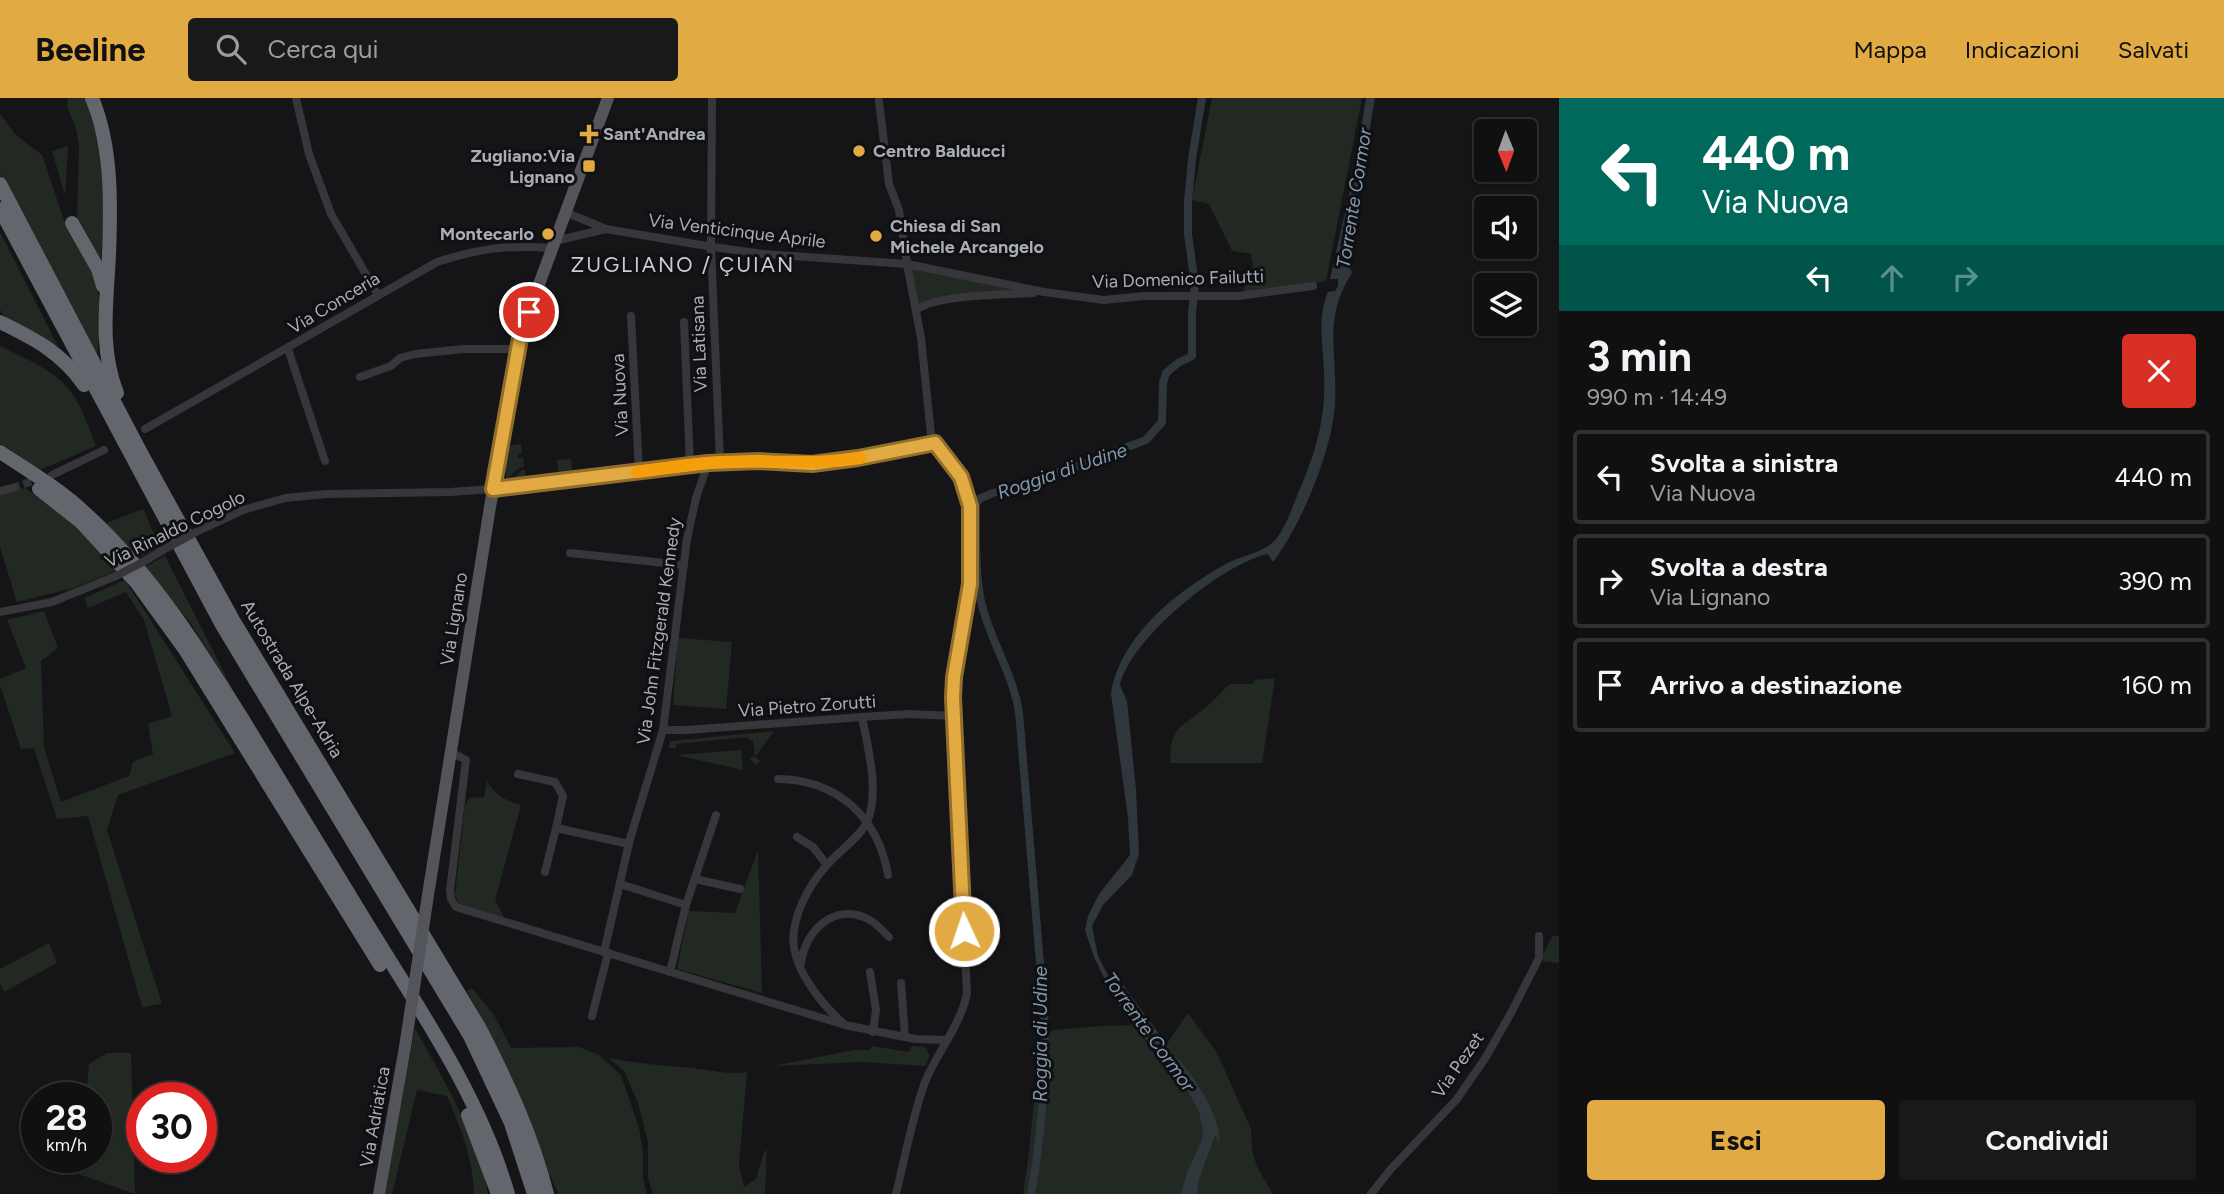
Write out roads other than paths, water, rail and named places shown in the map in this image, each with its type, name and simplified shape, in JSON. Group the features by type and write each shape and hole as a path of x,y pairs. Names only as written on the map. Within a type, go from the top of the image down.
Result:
{"highway":[{"path":"92,98 100,122 108,170 109,232 104,334 106,357 136,455"},
{"name":"Autostrada Alpe-Adria","path":"0,184 222,625 470,1036 511,1123 534,1194"},
{"name":"Autostrada Alpe-Adria","path":"0,209 136,455 480,1027 533,1145 547,1194"},
{"path":"72,223 98,269 106,294"},
{"path":"1,321 64,360 86,388 108,429 136,455"},
{"path":"0,453 46,482 85,512 145,577 187,632 433,1034 477,1112 499,1163 508,1194"},
{"path":"0,463 39,489 81,523 136,582 186,651 414,1020 468,1113 498,1194"},
{"path":"487,1163 492,1194"}],"main road":[{"name":"Via Lignano","path":"428,895 493,489 521,333 608,98"},
{"name":"Via Adriatica","path":"379,1194 428,895"}],"street":[{"path":"296,98 309,154 331,214 378,295"},
{"name":"Via Latisana","path":"712,98 711,247 720,462"},
{"path":"878,102 889,184 899,210 921,338 929,423 935,443 961,477 970,506 970,584 954,677 953,716 967,975 964,1006 925,1084 896,1194"},
{"path":"565,212 606,229"},
{"name":"Via Conceria","path":"145,429 437,262 496,247 554,244 606,229"},
{"name":"Via Venticinque Aprile","path":"606,229 764,254 907,264 1044,292"},
{"name":"Via Domenico Failutti","path":"1044,292 1104,300 1144,296 1239,296 1313,286"},
{"path":"916,310 923,305 950,299 1044,292"},
{"name":"Via Nuova","path":"631,316 639,472"},
{"path":"684,323 690,465"},
{"path":"288,349 326,461"},
{"path":"360,377 415,354 463,349 518,349"},
{"path":"493,489 720,462 812,464 935,443"},
{"path":"52,475 104,450"},
{"name":"Via John Fitzgerald Kennedy","path":"592,1016 629,844 663,730 684,565 696,498 708,463"},
{"path":"0,491 12,488"},
{"name":"Via Rinaldo Cogolo","path":"0,612 52,602 116,576 243,510 285,498 493,489"},
{"path":"570,553 684,565"},
{"name":"Via Pietro Zorutti","path":"663,730 862,717 953,716"},
{"path":"845,1024 820,1001 794,948 797,919 808,891 827,865 866,823 871,803 873,774 862,717"},
{"path":"451,752 466,760 450,890 453,903 460,909 873,1032 946,1040"},
{"path":"518,774 555,782 563,796 545,872"},
{"path":"778,779 803,782 832,792 845,800 866,823 882,848 888,875"},
{"path":"670,972 686,905 716,815"},
{"path":"556,828 629,844"},
{"path":"797,837 813,847 827,865"},
{"path":"695,879 740,888"},
{"path":"620,884 686,905"},
{"path":"801,966 803,950 809,937 824,921 848,915 860,916 871,920 889,937"},
{"name":"Via Pezet","path":"1371,1194 1457,1099 1486,1056 1539,958 1539,936"},
{"path":"870,972 876,1010 873,1032"},
{"path":"901,983 905,1037"}],"water":[{"name":"Torrente Cormor","path":"1366,98 1375,98 1344,266 1349,264 1352,273 1337,306 1334,321 1333,422 1314,486 1284,547 1273,562 1268,554 1227,572 1204,587 1141,646 1120,685 1127,701 1139,854 1132,875 1103,905 1092,926 1098,956 1114,987 1123,985 1182,1063 1207,1100 1216,1122 1219,1142 1215,1135 1199,1179 1197,1194 1181,1194 1202,1139 1199,1112 1179,1074 1160,1060 1127,1013 1115,1001 1094,957 1085,930 1088,916 1099,894 1130,855 1128,818 1111,694 1116,673 1126,653 1153,618 1187,588 1206,576 1271,544 1280,534 1290,513 1310,465 1321,421 1324,389 1323,311 1328,292 1335,291 1338,286 1338,279 1330,279 1354,173"}],"waterway":[{"name":"Roggia di Udine","path":"1031,1194 1042,1103 1044,1011 1019,712 1012,685 980,598 976,558 976,505 979,499 993,493 1069,469 1146,440 1162,422 1163,383 1166,373 1192,356 1195,285 1188,234 1188,202 1202,98"}],"tunnel":[{"path":"12,488 42,478"}],"place":[{"name":"Sant'Andrea","path":"589,134"},
{"name":"Centro Balducci","path":"859,151"},
{"name":"Zugliano:Via Lignano","path":"589,166"},
{"name":"Montecarlo","path":"548,234"},
{"name":"Chiesa di San Michele Arcangelo","path":"876,236"}],"district":[{"name":"ZUGLIANO / ÇUIAN","path":"683,264"}]}
